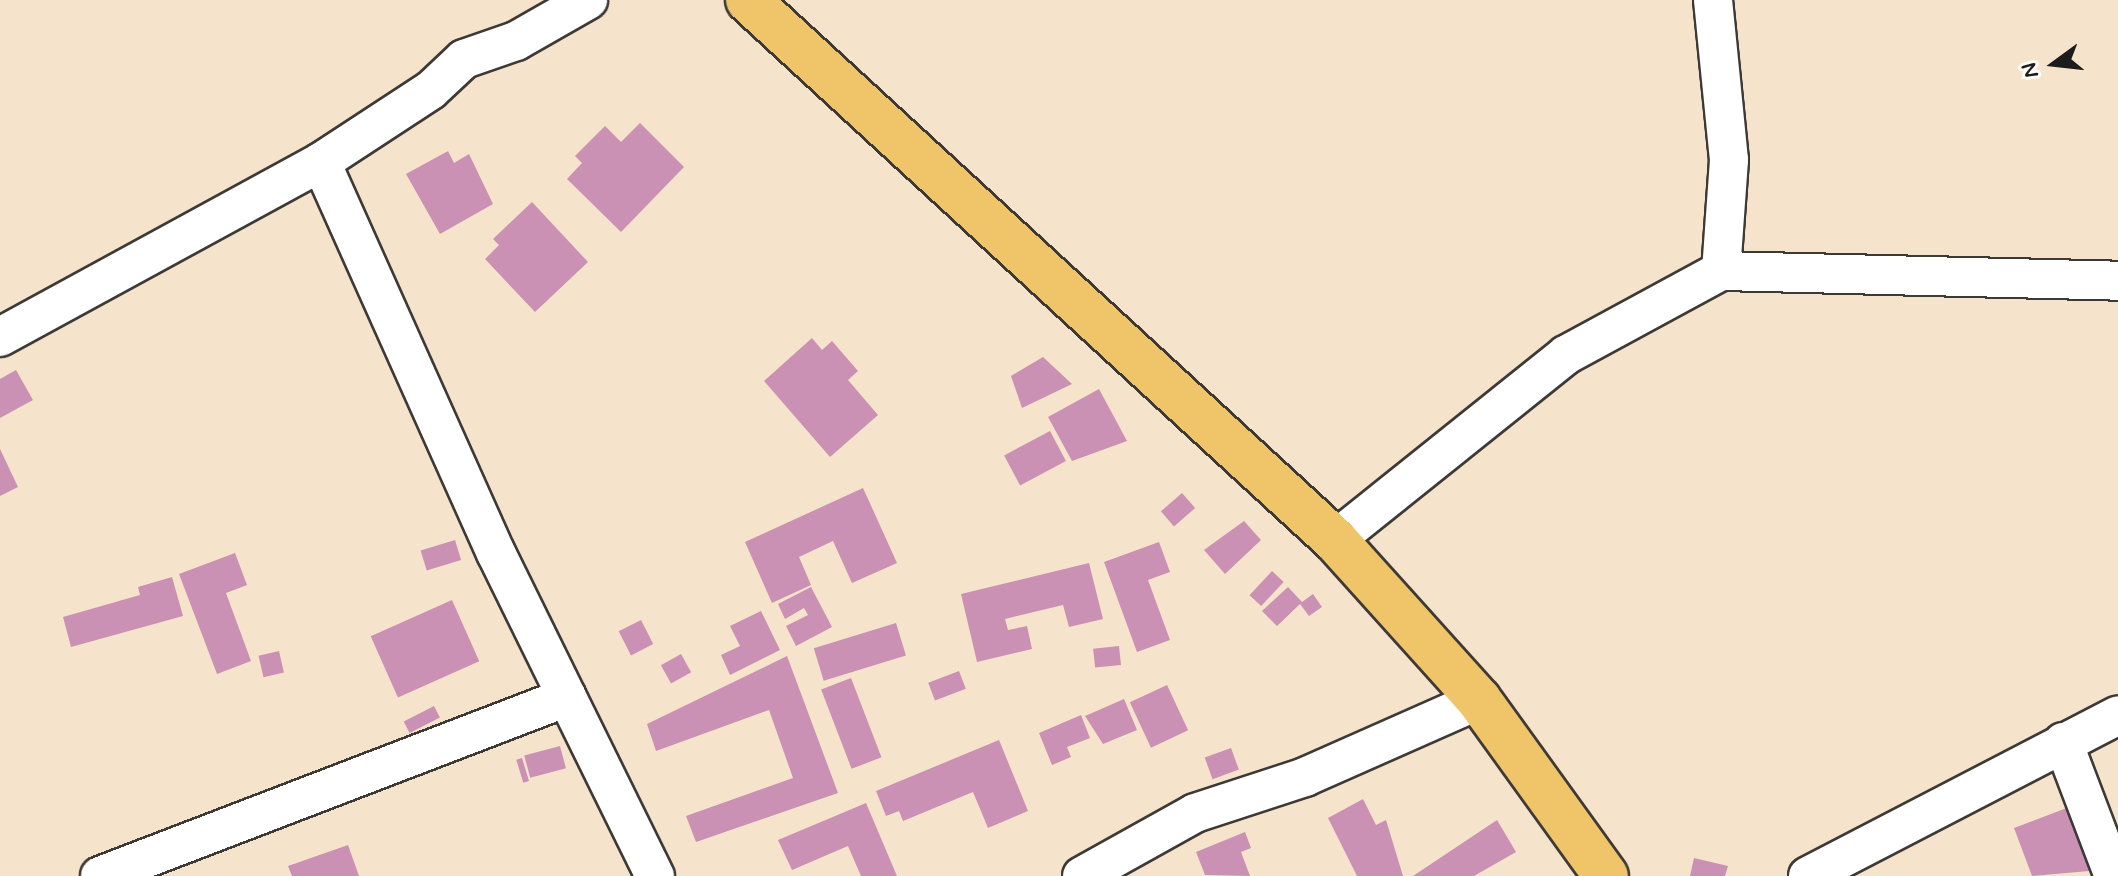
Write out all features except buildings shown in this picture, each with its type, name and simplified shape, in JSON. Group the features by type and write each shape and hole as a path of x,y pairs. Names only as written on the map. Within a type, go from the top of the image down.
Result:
{"main road":[{"path":"748,0 1335,540 1479,700 1606,876"}],"street":[{"path":"3,330 321,162 431,90 464,59 516,41 588,0"},
{"path":"1713,0 1727,106 1721,271"},
{"path":"321,162 567,697 655,876"},
{"path":"1335,540 1566,355 1721,271 2118,281"},
{"path":"100,876 567,697"},
{"path":"1082,876 1195,813 1305,777 1479,700"},
{"path":"1808,876 2118,715"},
{"path":"2063,742 2114,876"}]}
